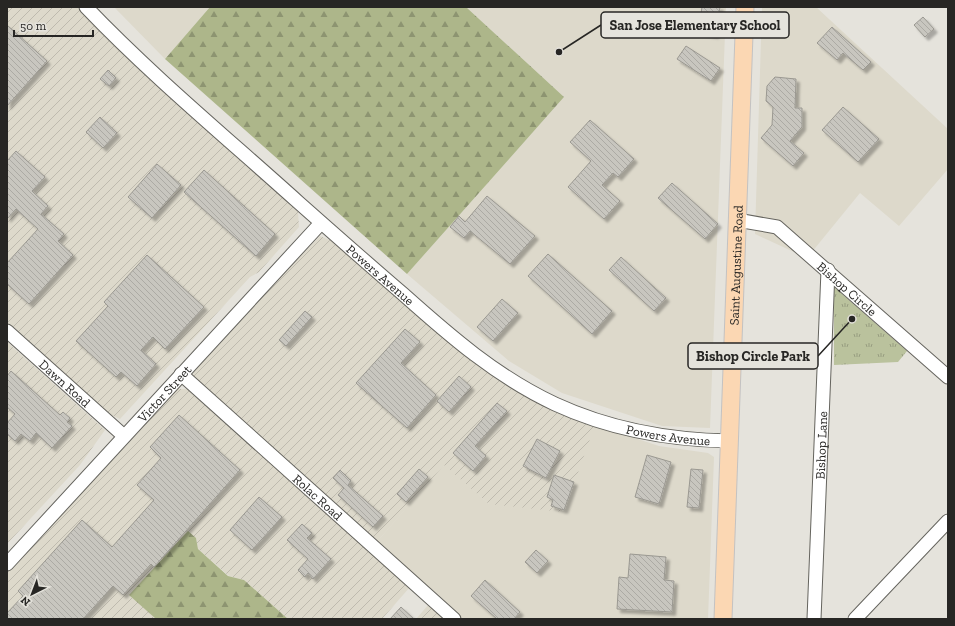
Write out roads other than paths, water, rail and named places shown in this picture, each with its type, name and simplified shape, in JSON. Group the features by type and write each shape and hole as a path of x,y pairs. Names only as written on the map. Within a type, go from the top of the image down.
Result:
{"main road":[{"name":"Saint Augustine Road","path":"723,619 745,7"}],"street":[{"name":"Powers Avenue","path":"86,7 134,54 321,223 472,353 500,374 554,404 602,422 651,434 678,438 730,441"},
{"name":"Bishop Circle","path":"737,220 776,227 828,270 948,377"},
{"name":"Victor Street","path":"7,564 321,223"},
{"name":"Bishop Lane","path":"814,619 828,270"},
{"name":"Dawn Road","path":"7,331 124,436"},
{"name":"Rolac Road","path":"181,374 454,619"},
{"path":"855,619 948,521"}],"place":[{"name":"San Jose Elementary School","path":"559,52"},
{"name":"Bishop Circle Park","path":"852,319"}]}
